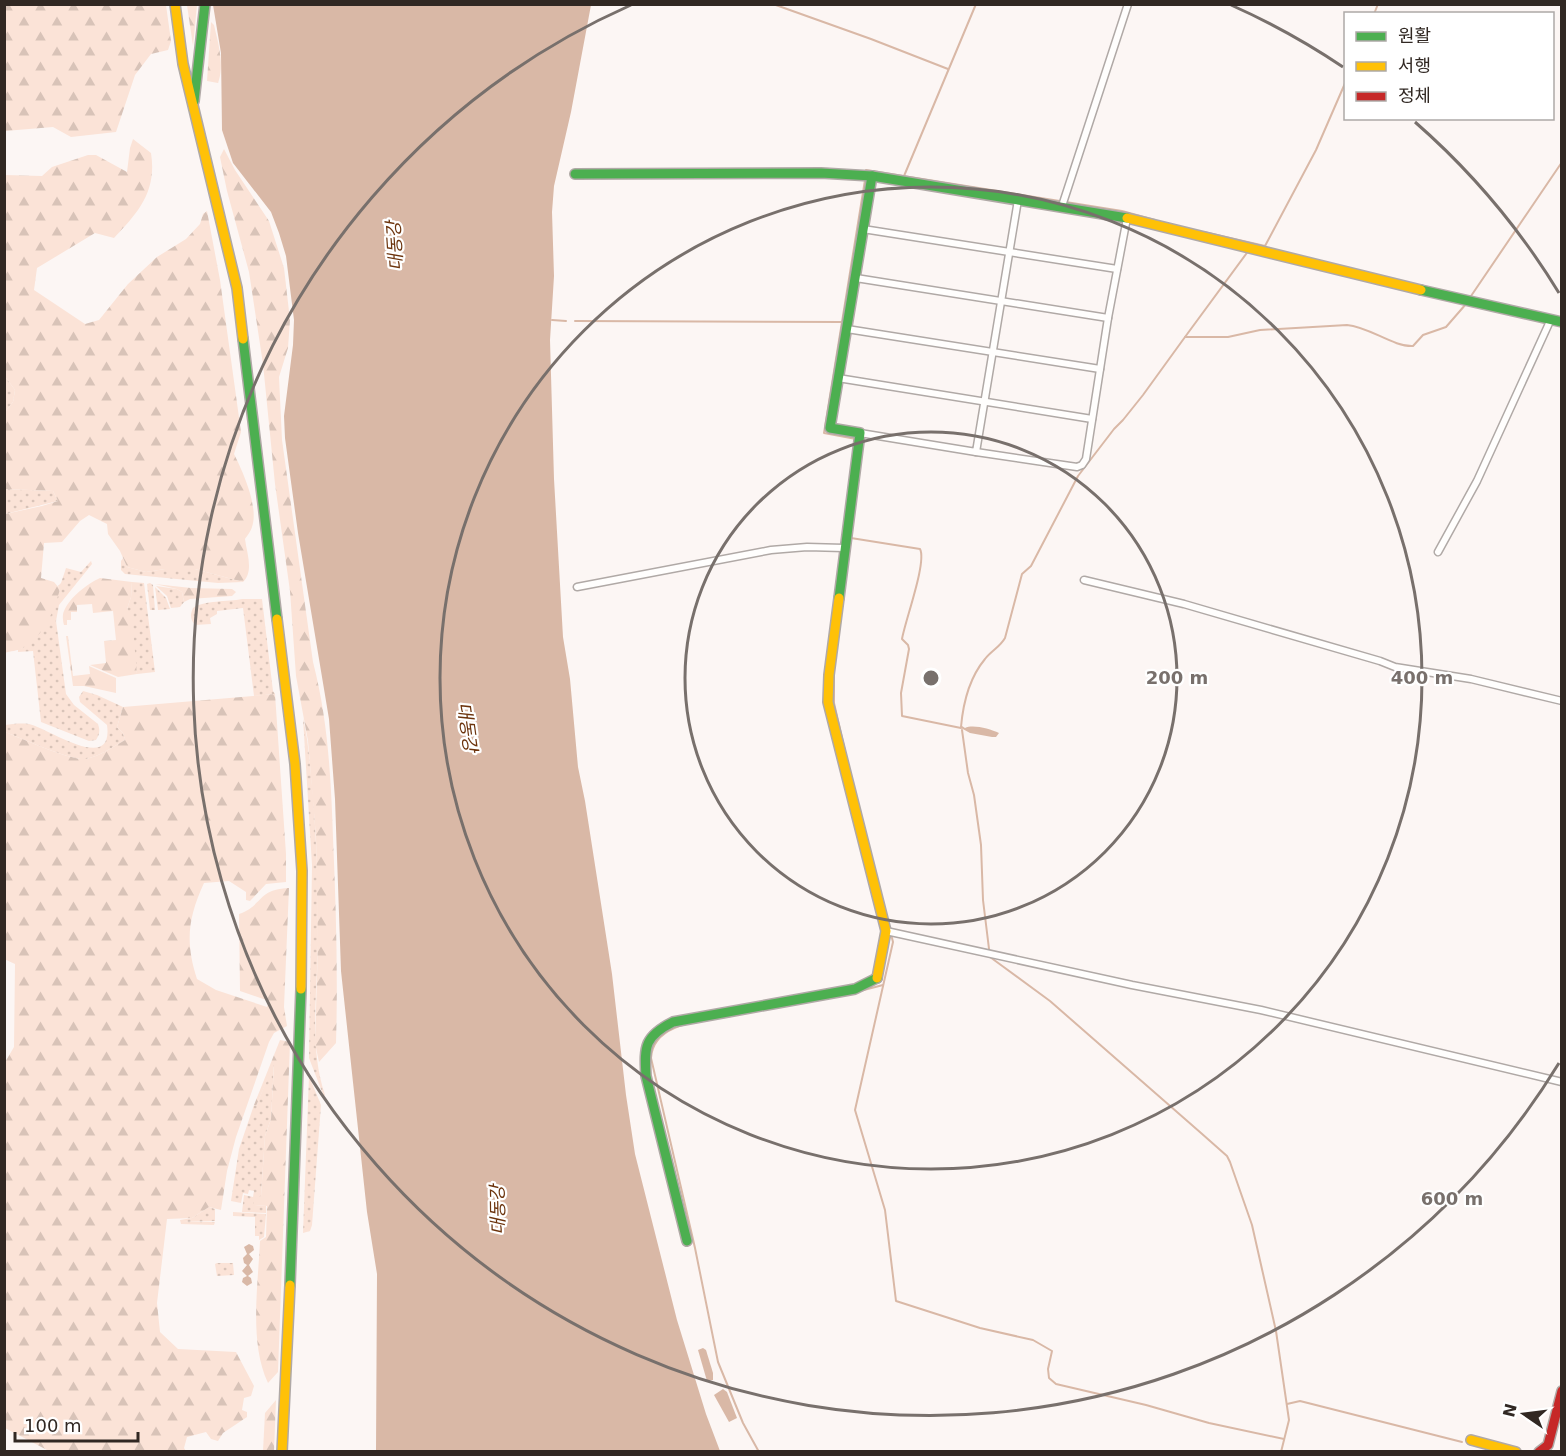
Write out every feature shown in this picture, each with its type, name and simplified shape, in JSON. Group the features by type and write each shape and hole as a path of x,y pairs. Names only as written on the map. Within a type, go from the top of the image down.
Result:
{"main road":[{"path":"175,4 183,64 237,288 295,764 302,861 300,1057 282,1452"},
{"path":"194,104 205,4"},
{"path":"575,174 753,172 872,176 1127,218 1562,322"},
{"path":"687,1241 646,1076 647,1047 655,1031 673,1022 855,989 878,978 886,931 828,702 844,548 860,433 830,428 872,176"},
{"path":"1539,1452 1548,1445 1562,1391"},
{"path":"1471,1440 1516,1452"}],"street":[{"path":"1062,206 1128,4"},
{"path":"976,452 1018,200"},
{"path":"860,433 1077,467 1082,465 1086,459 1108,318 1127,218"},
{"path":"863,229 1117,269"},
{"path":"856,278 1108,318"},
{"path":"1438,552 1477,481 1551,319"},
{"path":"848,328 1100,369"},
{"path":"838,378 1092,419"},
{"path":"577,588 771,550 844,548"},
{"path":"1084,580 1184,604 1395,667 1471,679 1562,701"},
{"path":"886,931 1132,985 1261,1010 1562,1082"}],"green space":[{"path":"5,4 166,5 171,41 168,50 151,54 135,75 116,132 71,137 53,127 5,131"},
{"path":"187,5 197,5 193,46"},
{"path":"211,22 214,25 220,54 221,69 218,83 207,81"},
{"path":"133,139 151,153 152,166 149,190 138,210 114,238 95,233 37,268 34,290 85,324 99,320 128,284 157,257 186,239 200,224 203,214 207,211 220,280 241,432 234,454 252,500 254,519 245,539 249,562 248,573 243,582 195,569 165,569 146,572 127,567 120,551 108,534 107,524 89,515 80,521 62,542 44,543 41,578 54,582 60,589 55,606 37,637 21,649 5,653 5,514 58,501 53,491 5,489 5,412 13,402 15,390 4,375 5,175 42,176 52,167 88,155 96,155 127,172"},
{"path":"224,149 235,170 269,221 284,268 290,320 288,348 279,377 282,440 313,662 325,727 330,771 334,864 337,966 336,1043 319,1062 315,1043 318,943 316,837 308,741 296,676 290,591 275,484 263,364 249,272 220,157"},
{"path":"4,375 15,390 13,402 5,412"},
{"path":"5,489 53,491 58,501 5,514"},
{"path":"123,558 127,567 146,572 165,569 195,569 243,582 218,583 125,574 121,570"},
{"path":"91,561 92,564 59,605 56,621 66,694 74,705 99,726 96,740 89,741 41,722 33,651 18,652 18,649 23,648 60,590 58,586 66,568 81,572"},
{"path":"100,578 132,582 127,609 132,618 137,674 118,677 90,665 106,663 104,641 116,640 113,611 93,613 92,604 77,605 77,612 71,612 71,620 67,620 67,625 64,625 63,613 70,601 84,587"},
{"path":"132,582 144,583 155,672 137,674 127,609"},
{"path":"147,584 153,585 155,610 150,610"},
{"path":"155,584 232,589 236,592 232,596 190,599 184,602 182,592"},
{"path":"156,586 177,589 182,592 184,602 180,607 171,608 167,596"},
{"path":"155,587 166,598 170,609 158,610"},
{"path":"242,599 262,599 275,694 254,696 243,608 217,611 217,614 210,618 211,624 195,625 191,619 193,608 198,605"},
{"path":"66,636 68,636 73,676 90,674 89,666 116,678 116,693 73,686"},
{"path":"83,691 123,707 117,727 123,733 125,740 96,756 79,759 5,732 5,725 29,724 78,745 90,748 100,746 106,739 107,725 80,702 79,697"},
{"path":"275,694 286,882 266,884 250,901 246,900 246,892 229,881 204,883 194,908 190,942 197,979 216,990 267,1007 269,1001 240,991 239,914 247,911 271,891 289,888 284,1007 287,1026 274,1033 269,1042 236,1137 227,1171 221,1210 209,1207 192,1218 167,1219 157,1303 160,1332 178,1349 236,1352 254,1386 251,1396 244,1398 242,1410 247,1412 247,1417 223,1433 218,1441 211,1439 206,1432 187,1437 184,1448 186,1451 46,1451 5,1428 4,1064 14,1047 15,964 4,959 5,732 58,753 86,759 101,754 125,740 123,733 117,727 123,707"},
{"path":"303,718 309,756 315,832 318,945 315,1040 324,1097 309,1058 312,865"},
{"path":"280,1040 290,1042 278,1372 268,1383 258,1350 256,1314 260,1241 266,1237 267,1206 254,1205 254,1199 261,1196 265,1136 271,1119 274,1065 256,1106 254,1105"},
{"path":"274,1063 271,1119 265,1136 261,1196 255,1205 266,1206 266,1213 242,1212 244,1195 253,1197 254,1191 249,1190 248,1194 243,1193 241,1203 231,1201 239,1149 254,1105 256,1106"},
{"path":"309,1076 321,1105 312,1225 310,1231 303,1233"},
{"path":"209,1207 215,1209 215,1221 182,1221 215,1222 214,1225 181,1224 180,1220 192,1218"},
{"path":"233,1212 266,1214 264,1237 259,1240 259,1236 255,1236 255,1217 233,1216"},
{"path":"233,1263 234,1275 217,1276 215,1264"},
{"path":"276,1400 274,1451 263,1451 265,1413"}],"water":[{"name":"대동강","path":"213,5 591,5 571,112 554,186 552,212 554,276 550,340 554,479 563,637 570,679 578,767 612,974 635,1154 677,1320 720,1451 376,1451 377,1274 367,1212 341,971 335,799 329,719 298,533 285,438 284,416 294,320 286,256 279,233 271,212 233,163 222,130 221,53"},
{"path":"962,726 965,728 982,727 999,733 996,737 992,737 970,733 961,728"},
{"path":"249,1244 254,1250 249,1254 253,1259 249,1265 253,1272 248,1276 252,1283 247,1286 242,1282 247,1276 242,1271 247,1265 243,1258 247,1254 244,1247"},
{"path":"703,1348 706,1350 713,1380 707,1381 698,1350"},
{"path":"723,1389 727,1392 737,1418 729,1422 714,1395"}],"waterway":[{"path":"773,4 948,69"},
{"path":"904,176 976,4"},
{"path":"1375,12 1378,4"},
{"path":"1204,232 1265,246 1316,150 1344,86"},
{"path":"1469,299 1562,162"},
{"path":"865,174 866,170 1122,211 1155,220"},
{"path":"575,321 842,322 865,180"},
{"path":"1185,337 1249,250"},
{"path":"961,727 963,709 971,682 985,659 1005,638 1022,574 1031,566 1078,476 1143,395 1185,337 1228,337 1260,330 1347,325 1364,329 1397,343 1413,346 1423,335 1446,327 1466,304"},
{"path":"552,320 566,321"},
{"path":"842,322 824,433 856,439"},
{"path":"851,538 920,549 921,566 902,639 909,649 901,693 902,716 961,728"},
{"path":"834,671 834,703 845,751"},
{"path":"962,730 981,845 983,900 990,957 1050,1001 1227,1156 1230,1162 1252,1225 1276,1331 1289,1420 1281,1452"},
{"path":"891,934 893,942 855,1110 885,1210 896,1301 980,1328 1033,1340 1052,1351 1048,1369 1049,1378 1056,1384 1146,1405 1209,1423 1284,1439"},
{"path":"860,991 883,985"},
{"path":"731,1016 694,1022 670,1030 660,1037 654,1046 651,1058 695,1248 718,1362 743,1423 759,1452"},
{"path":"1287,1404 1300,1401 1462,1442"}],"traffic: fast":[{"path":"194,101 205,4"},
{"path":"575,174 821,173 872,176 1127,218"},
{"path":"839,598 860,433 830,428 872,176"},
{"path":"1421,290 1562,322"},
{"path":"243,339 277,619"},
{"path":"687,1241 646,1076 646,1049 652,1037 673,1022 855,989 877,978"},
{"path":"290,1285 301,989"}],"traffic: slow":[{"path":"175,4 183,64 237,288 243,339"},
{"path":"1127,218 1421,290"},
{"path":"839,598 829,675 828,702 886,931 877,978"},
{"path":"277,619 295,764 302,871 301,989"},
{"path":"282,1452 290,1285"},
{"path":"1471,1440 1516,1452"}],"traffic: jam":[{"path":"1539,1452 1548,1445 1562,1391"}]}
